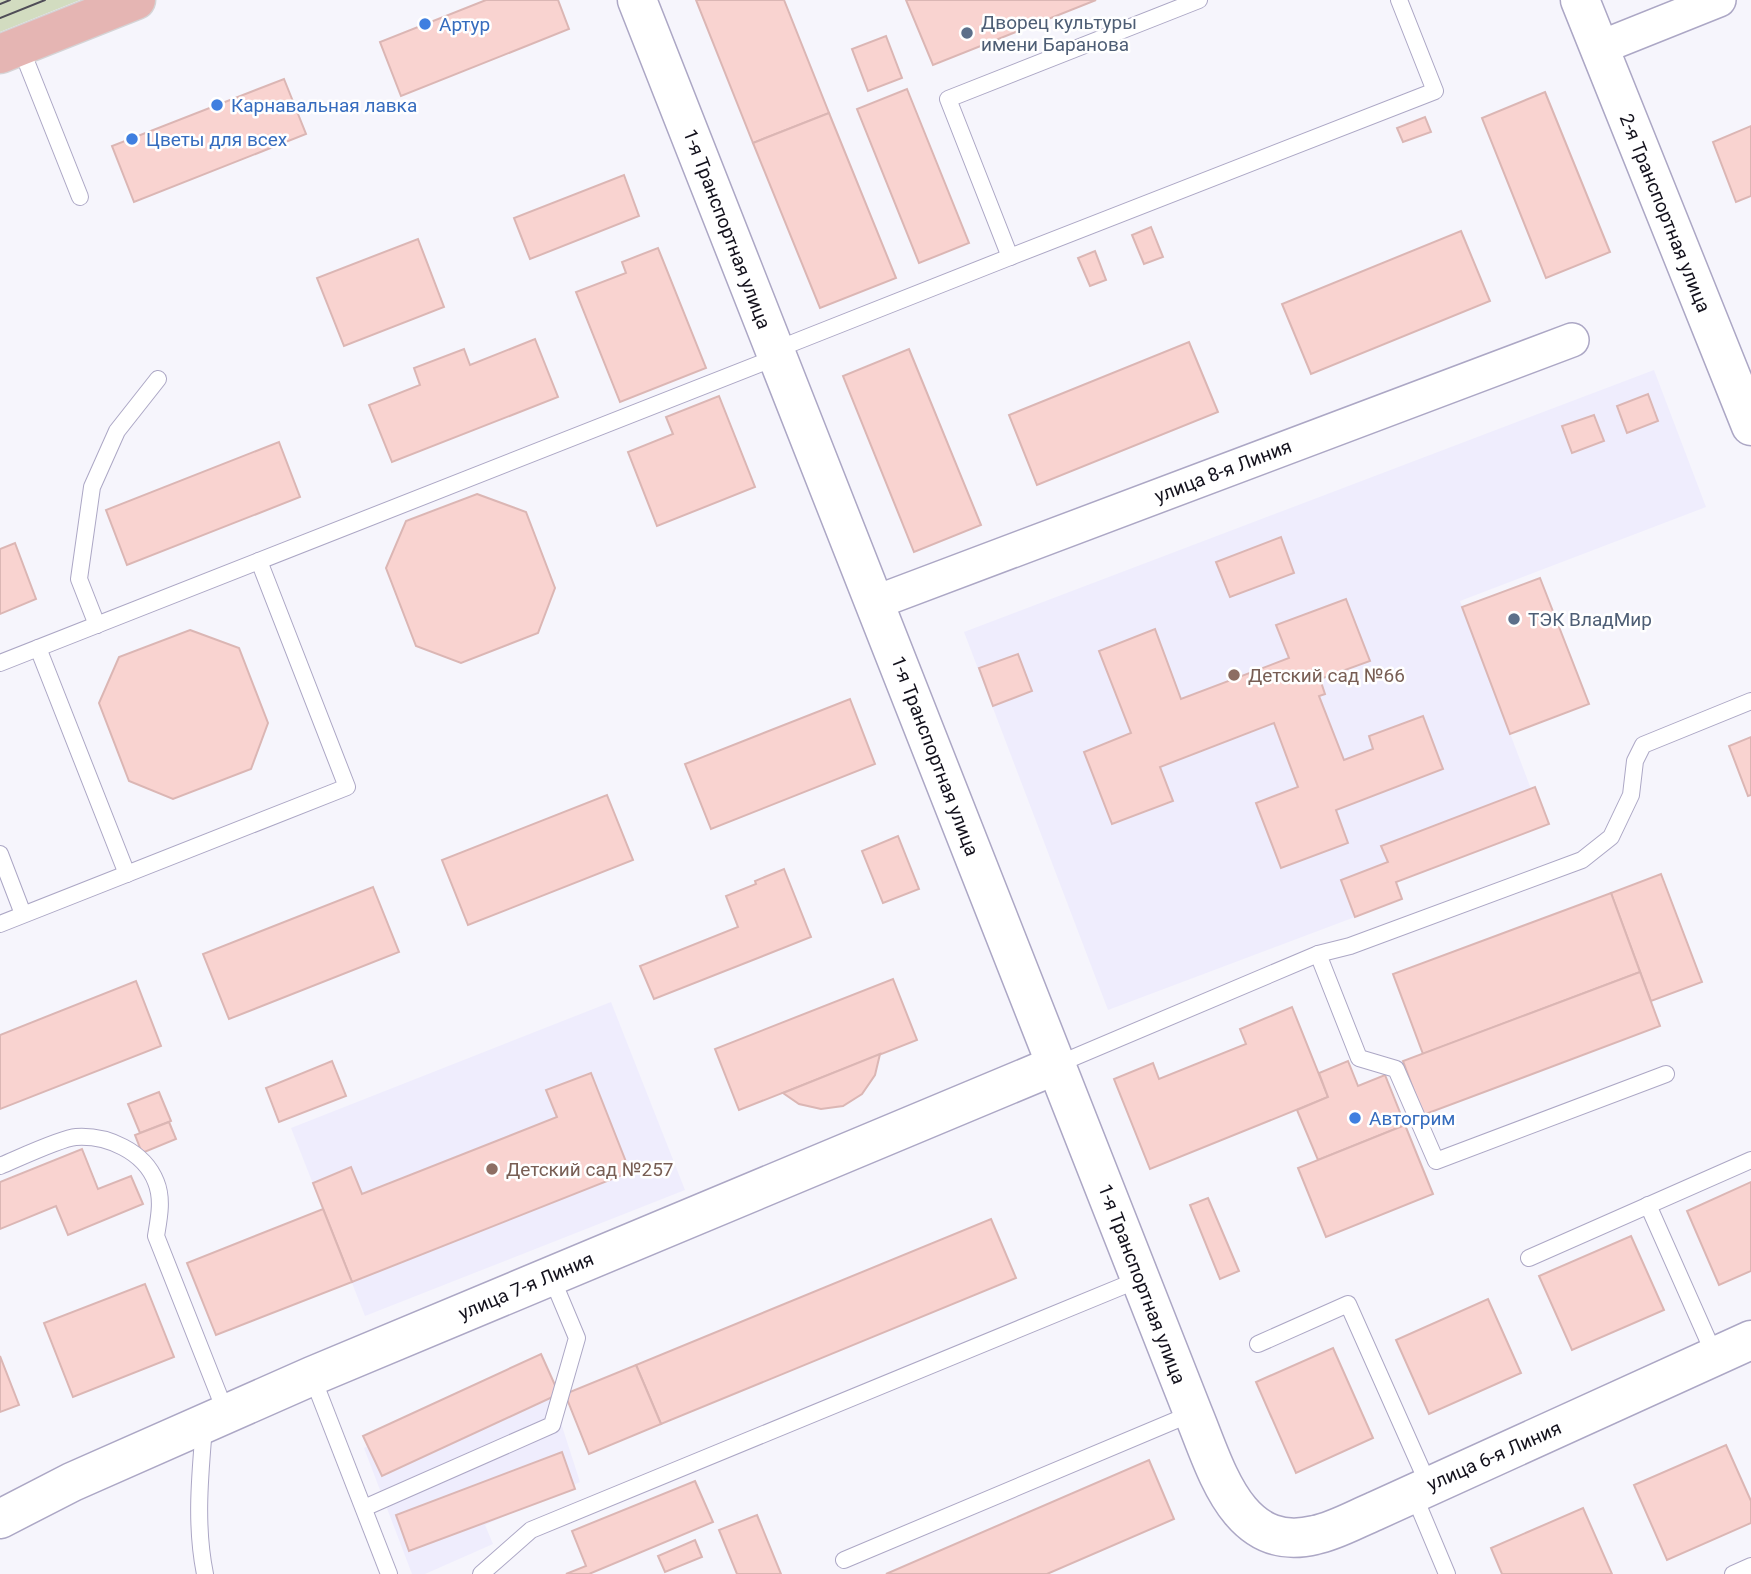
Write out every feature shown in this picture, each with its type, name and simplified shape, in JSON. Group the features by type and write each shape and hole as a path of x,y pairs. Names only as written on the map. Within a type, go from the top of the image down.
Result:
{"main road":[{"path":"10,50 136,0"}],"street":[{"name":"1-я Транспортная улица","path":"637,0 1193,1413 1238,1511"},
{"name":"2-я Транспортная улица","path":"1580,0 1751,426"},
{"path":"1599,48 1718,0"},
{"name":"улица 8-я Линия","path":"874,603 1573,340"},
{"name":"улица 7-я Линия","path":"0,1519 72,1482 312,1376 1056,1065"},
{"name":"улица 6-я Линия","path":"1238,1511 1256,1528 1286,1538 1315,1535 1421,1490 1751,1340"}],"lane":[{"path":"1010,257 948,99 1199,0"},
{"path":"0,663 1010,257 1435,91 1399,0"},
{"path":"10,50 80,197"},
{"path":"97,625 79,579 92,487 117,431 159,379"},
{"path":"0,923 347,787 259,561"},
{"path":"38,648 127,874"},
{"path":"1056,1065 1318,954 1350,946 1582,860 1611,837 1631,795 1635,761 1643,745 1751,701"},
{"path":"0,854 23,914"},
{"path":"1318,954 1359,1058 1396,1069 1436,1161 1666,1074"},
{"path":"0,1166 75,1137 110,1140 140,1158 156,1182 160,1208 156,1236 215,1418 198,1492 201,1556 205,1574"},
{"path":"1529,1258 1751,1160"},
{"path":"1648,1205 1715,1356"},
{"path":"364,1508 552,1425 577,1338 551,1276"},
{"path":"481,1574 531,1530 1140,1279"},
{"path":"1258,1344 1349,1304 1421,1490 1447,1574"},
{"path":"312,1376 389,1574"},
{"path":"844,1560 1193,1413"},
{"path":"1733,1574 1751,1566"}],"shaded area":[{"name":"Детский сад №66","path":"1654,370 1706,507 1460,601 1531,789 1381,847 1388,862 1341,880 1355,917 1108,1010 964,632"},
{"name":"Детский сад №257","path":"611,1002 685,1190 365,1316 291,1128"},
{"path":"542,1364 580,1482 485,1525 493,1544 425,1574 412,1574 364,1448"}],"green space":[{"path":"0,0 80,0 0,32"}],"building":[{"path":"486,0 558,0 569,29 401,96 380,42"},
{"path":"696,0 784,0 829,113 753,143"},
{"name":"Дворец культуры имени Баранова","path":"906,0 1096,0 933,65"},
{"path":"886,36 902,78 868,91 852,49"},
{"path":"284,79 306,134 134,202 112,146"},
{"path":"907,89 969,243 919,263 857,109"},
{"path":"1545,92 1610,252 1546,278 1482,118"},
{"path":"829,113 896,278 820,308 753,143"},
{"path":"1425,117 1431,132 1403,142 1397,128"},
{"path":"1751,126 1751,196 1736,202 1713,142"},
{"path":"624,175 639,216 530,259 514,218"},
{"path":"1151,227 1163,257 1144,264 1132,235"},
{"path":"1461,231 1490,301 1311,374 1282,304"},
{"path":"418,239 444,307 344,346 317,278"},
{"path":"658,248 706,368 620,402 576,292 626,273 622,262"},
{"path":"1095,251 1106,280 1090,286 1078,258"},
{"path":"535,339 558,397 392,462 369,405 420,385 414,368 464,349 470,365"},
{"path":"1189,342 1218,412 1037,485 1009,415"},
{"path":"909,349 981,525 914,552 843,376"},
{"path":"1648,394 1658,421 1627,433 1617,406"},
{"path":"719,396 755,487 657,526 628,452 673,434 666,417"},
{"path":"1594,415 1604,441 1572,453 1562,426"},
{"path":"279,442 300,497 127,565 106,510"},
{"path":"477,494 526,512 555,588 538,633 461,663 416,646 386,568 406,521"},
{"path":"1281,537 1294,573 1230,597 1216,562"},
{"path":"15,543 36,599 0,614 0,549"},
{"path":"1540,578 1589,704 1510,734 1462,607"},
{"path":"1346,599 1370,661 1320,679 1325,694 1319,696 1344,760 1373,749 1369,736 1423,716 1443,769 1336,810 1348,843 1281,868 1256,803 1298,787 1274,723 1160,767 1173,801 1112,824 1084,752 1131,733 1099,651 1155,629 1181,699 1289,658 1276,625"},
{"path":"190,630 239,648 268,723 251,769 173,799 129,781 99,703 119,657"},
{"path":"1018,654 1032,691 993,706 979,668"},
{"path":"850,699 875,764 711,829 685,764"},
{"path":"1751,737 1751,795 1748,796 1729,746"},
{"path":"1535,787 1549,824 1396,882 1402,899 1355,917 1341,880 1388,862 1381,846"},
{"path":"607,795 633,860 468,925 442,860"},
{"path":"898,836 919,889 883,903 862,851"},
{"path":"784,869 811,937 654,999 640,966 738,927 726,896"},
{"path":"1661,874 1702,982 1651,1001 1611,893"},
{"path":"373,887 399,952 229,1019 203,954"},
{"path":"1611,893 1640,972 1423,1054 1393,974"},
{"path":"1640,972 1660,1026 1423,1115 1403,1061"},
{"path":"893,979 917,1040 739,1110 715,1049"},
{"path":"136,981 161,1046 0,1109 0,1035"},
{"path":"1292,1007 1328,1097 1150,1169 1114,1079 1153,1063 1159,1079 1246,1044 1240,1029"},
{"path":"880,1054 875,1075 862,1094 843,1106 821,1109 799,1104 783,1093"},
{"path":"332,1061 346,1096 279,1122 266,1088"},
{"path":"1348,1061 1358,1086 1385,1075 1405,1125 1318,1160 1297,1110 1328,1097 1319,1073"},
{"path":"591,1073 630,1172 352,1282 313,1183 351,1167 362,1194 557,1117 546,1090"},
{"path":"159,1092 171,1121 140,1133 128,1104"},
{"path":"169,1122 176,1139 142,1153 135,1135"},
{"path":"1405,1125 1433,1194 1326,1237 1298,1168"},
{"path":"82,1149 98,1189 131,1176 143,1204 68,1235 56,1206 0,1229 0,1182"},
{"path":"1751,1182 1751,1271 1719,1285 1687,1211"},
{"path":"1208,1198 1239,1271 1220,1279 1190,1205"},
{"path":"323,1209 352,1282 216,1335 187,1263"},
{"path":"991,1219 1016,1278 661,1424 636,1365"},
{"path":"1631,1236 1664,1310 1572,1350 1539,1276"},
{"path":"145,1284 174,1357 73,1397 44,1323"},
{"path":"1488,1299 1521,1373 1429,1414 1396,1340"},
{"path":"1333,1348 1373,1438 1296,1473 1256,1382"},
{"path":"541,1354 559,1394 382,1476 363,1436"},
{"path":"0,1356 19,1405 0,1412"},
{"path":"636,1365 661,1424 589,1454 565,1394"},
{"path":"1726,1445 1751,1501 1751,1523 1667,1560 1634,1485"},
{"path":"562,1452 575,1489 409,1551 396,1515"},
{"path":"1149,1460 1174,1519 1047,1574 886,1574"},
{"path":"695,1481 713,1522 589,1574 566,1574 586,1566 572,1531"},
{"path":"1583,1508 1612,1574 1502,1574 1491,1548"},
{"path":"757,1515 781,1574 737,1574 719,1530"},
{"path":"695,1540 702,1557 665,1572 658,1556"}],"tram line":[{"path":"0,4 10,0"},
{"path":"0,18 45,0"}],"place":[{"name":"Артур","path":"425,24"},
{"name":"Дворец культуры имени Баранова","path":"967,33"},
{"name":"Карнавальная лавка","path":"217,105"},
{"name":"Цветы для всех","path":"132,139"},
{"name":"ТЭК ВладМир","path":"1514,619"},
{"name":"Детский сад №66","path":"1234,675"},
{"name":"Автогрим","path":"1355,1118"},
{"name":"Детский сад №257","path":"492,1169"}]}
